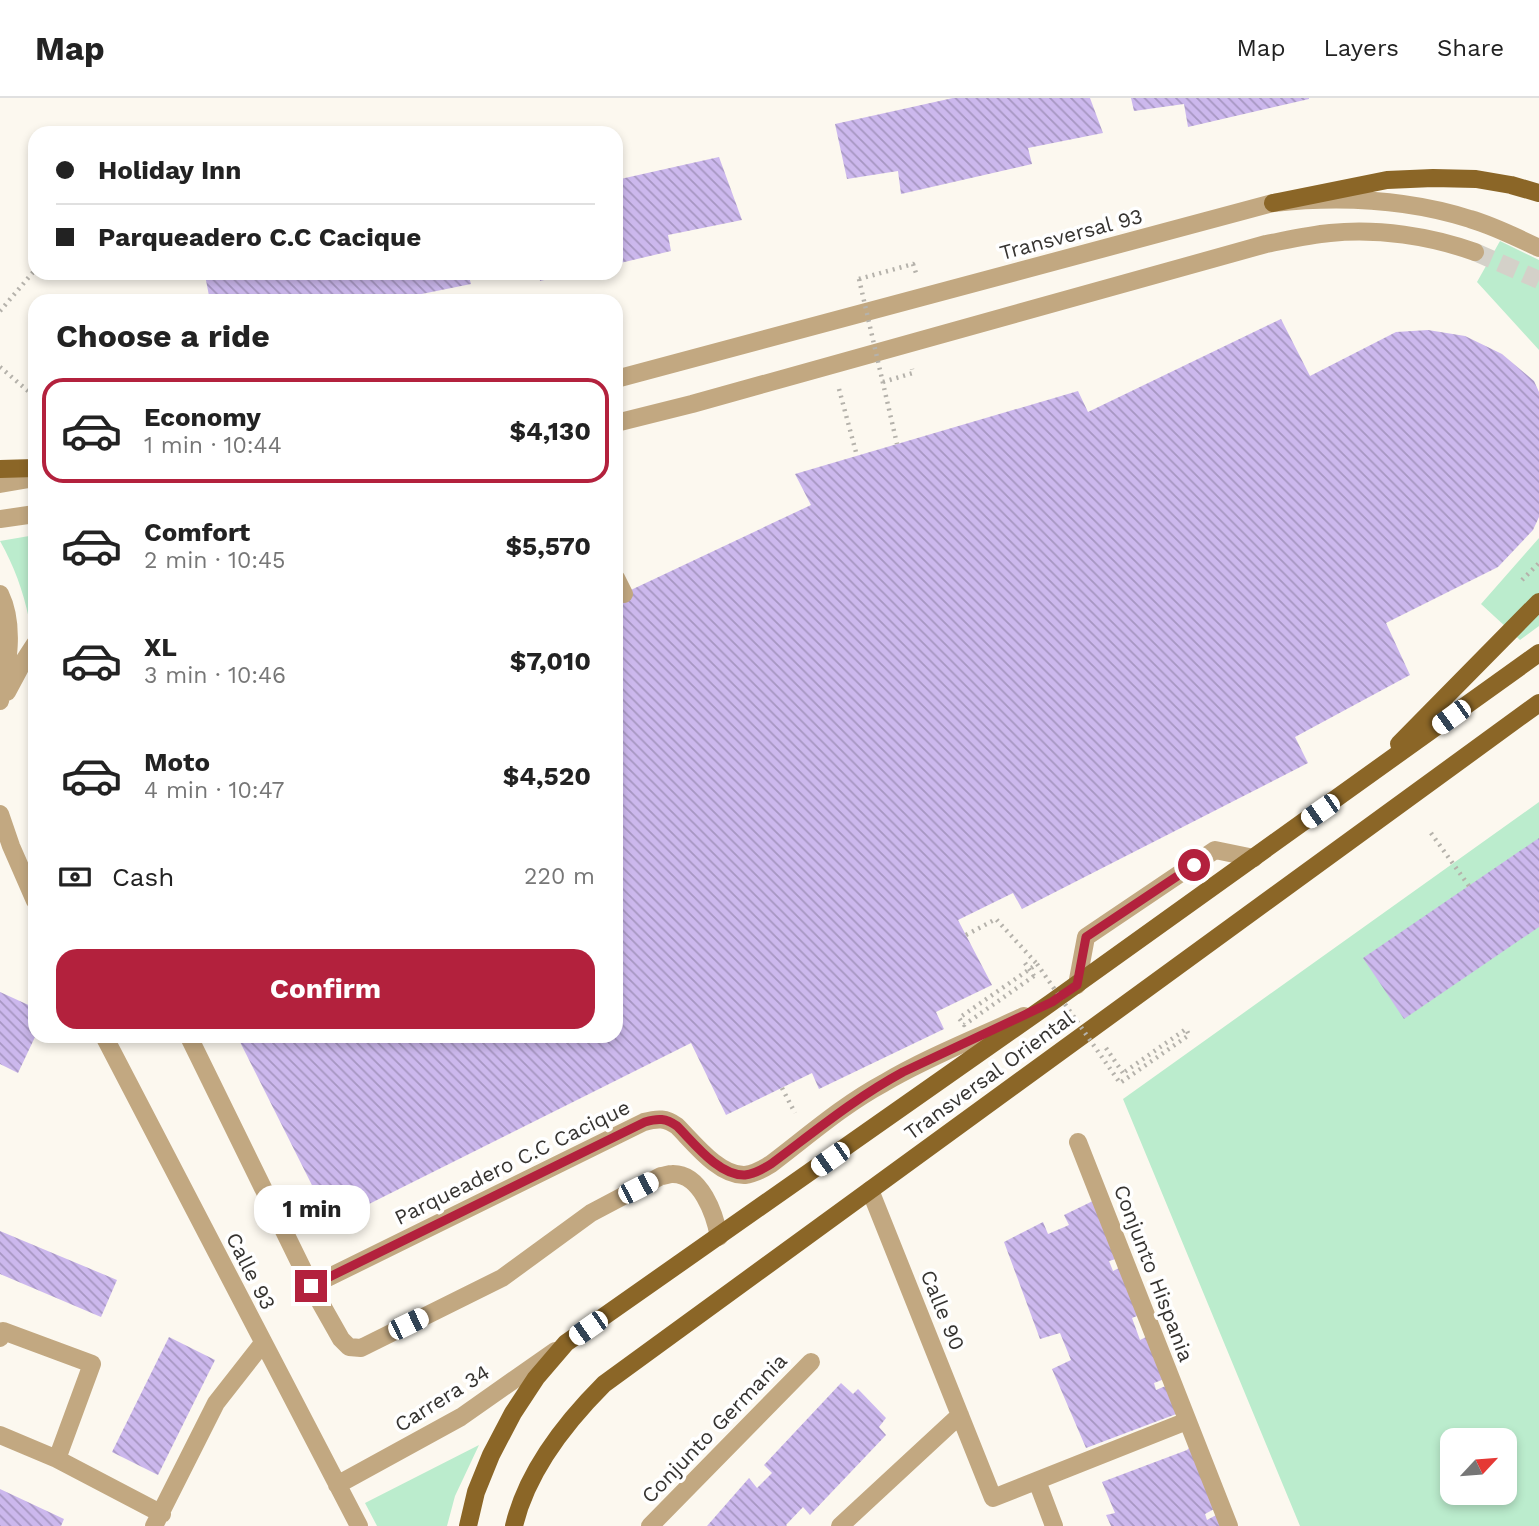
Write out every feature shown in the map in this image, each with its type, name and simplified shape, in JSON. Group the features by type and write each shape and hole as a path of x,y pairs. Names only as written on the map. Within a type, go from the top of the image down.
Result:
{"main road":[{"path":"1273,203 1387,180 1433,178 1476,179 1539,193"},
{"path":"0,469 28,468"},
{"path":"1363,781 1539,602"},
{"name":"Transversal Oriental","path":"468,1526 476,1492 491,1455 513,1413 536,1378 566,1343 1077,985 1539,653"},
{"name":"Transversal Oriental","path":"514,1526 528,1487 543,1458 582,1406 604,1384 1539,703"}],"street":[{"name":"Transversal 93","path":"623,377 1273,203 1360,200 1401,204 1471,219 1539,248"},
{"path":"623,421 1298,237 1375,232 1434,240 1475,252"},
{"path":"0,484 28,479"},
{"path":"0,519 28,515"},
{"path":"0,594 9,623 0,703"},
{"path":"0,703 28,655"},
{"path":"0,814 28,885"},
{"path":"1077,985 1086,937 1215,850 1254,858"},
{"name":"Parqueadero C.C Cacique","path":"311,1286 657,1118 669,1120 677,1126 722,1168 734,1174 746,1175 758,1171 881,1084 1052,1002"},
{"name":"Calle 93","path":"108,1043 359,1526"},
{"path":"191,1043 311,1286 341,1339 349,1347 361,1348 502,1278 591,1213 661,1176 683,1176 699,1189 715,1218 719,1237"},
{"name":"Conjunto Hispania","path":"1078,1142 1229,1526"},
{"name":"Calle 90","path":"870,1190 993,1498 1037,1481"},
{"path":"0,1338 3,1331 92,1363 57,1459"},
{"path":"0,1435 57,1459 158,1520 216,1403 264,1343"},
{"name":"Carrera 34","path":"337,1485 461,1417 566,1343"},
{"name":"Conjunto Germania","path":"650,1526 811,1362"},
{"path":"840,1526 960,1415"},
{"path":"1054,1526 1037,1481 1188,1420"}],"path":[{"path":"897,444 859,279 913,264 916,275"},
{"path":"0,311 28,278"},
{"path":"0,367 28,391"},
{"path":"874,371 886,368"},
{"path":"836,381 856,456"},
{"path":"1431,833 1469,886"},
{"path":"966,935 996,919 1037,964 1120,1083 1189,1035 1186,1029 1123,1073"},
{"path":"1025,963 1034,976 964,1025 959,1018 1037,964"},
{"path":"782,1088 795,1113"}],"green space":[{"path":"1500,241 1539,260 1539,350 1477,282"},
{"path":"28,536 28,615 18,579 0,541"},
{"path":"1539,538 1539,626 1520,640 1481,604"},
{"path":"1539,802 1539,1526 1300,1526 1123,1099"},
{"path":"479,1445 455,1496 447,1526 377,1526 365,1503"}],"building":[{"path":"953,98 1090,98 1103,133 1028,148 1032,164 901,194 898,171 847,179 835,124"},
{"path":"1131,98 1309,99 1188,127 1184,104 1134,111"},
{"path":"719,157 742,220 668,235 671,251 623,262 623,178"},
{"path":"206,280 470,280 471,284 422,294 209,294"},
{"path":"1281,319 1310,376 1396,332 1428,330 1465,336 1502,354 1534,381 1539,392 1539,517 1533,530 1498,567 1386,623 1410,675 1295,737 1308,763 1022,909 1013,893 958,920 992,985 936,1012 944,1029 819,1089 812,1073 726,1115 691,1043 331,1223 241,1043 623,1043 623,594 811,505 795,474 1078,391 1088,412"},
{"path":"1539,838 1539,927 1404,1019 1363,958"},
{"path":"0,992 28,1005 28,1043 32,1043 18,1073 0,1064"},
{"path":"1097,1199 1119,1258 1109,1261 1113,1271 1123,1266 1142,1314 1132,1318 1140,1340 1150,1335 1167,1378 1154,1383 1156,1390 1168,1385 1179,1413 1086,1448 1052,1369 1071,1360 1060,1333 1040,1339 1004,1242 1043,1222 1048,1234 1069,1225 1064,1215"},
{"path":"0,1231 117,1280 101,1317 0,1274"},
{"path":"169,1337 215,1360 158,1475 112,1452"},
{"path":"841,1383 853,1394 858,1389 886,1418 879,1427 886,1435 810,1515 803,1507 787,1526 707,1526 749,1478 757,1488 772,1473 764,1465"},
{"path":"1191,1446 1216,1508 1205,1514 1207,1520 1218,1514 1223,1526 1111,1526 1106,1515 1115,1513 1102,1482 1187,1450"},
{"path":"0,1489 64,1519 61,1526 0,1526"}],"tunnel":[{"path":"1475,252 1539,280"}],"route":[{"path":"311,1286 657,1118 669,1120 677,1126 722,1168 734,1174 746,1175 758,1171 881,1084 1052,1002 1077,985 1086,937 1194,865"}]}
